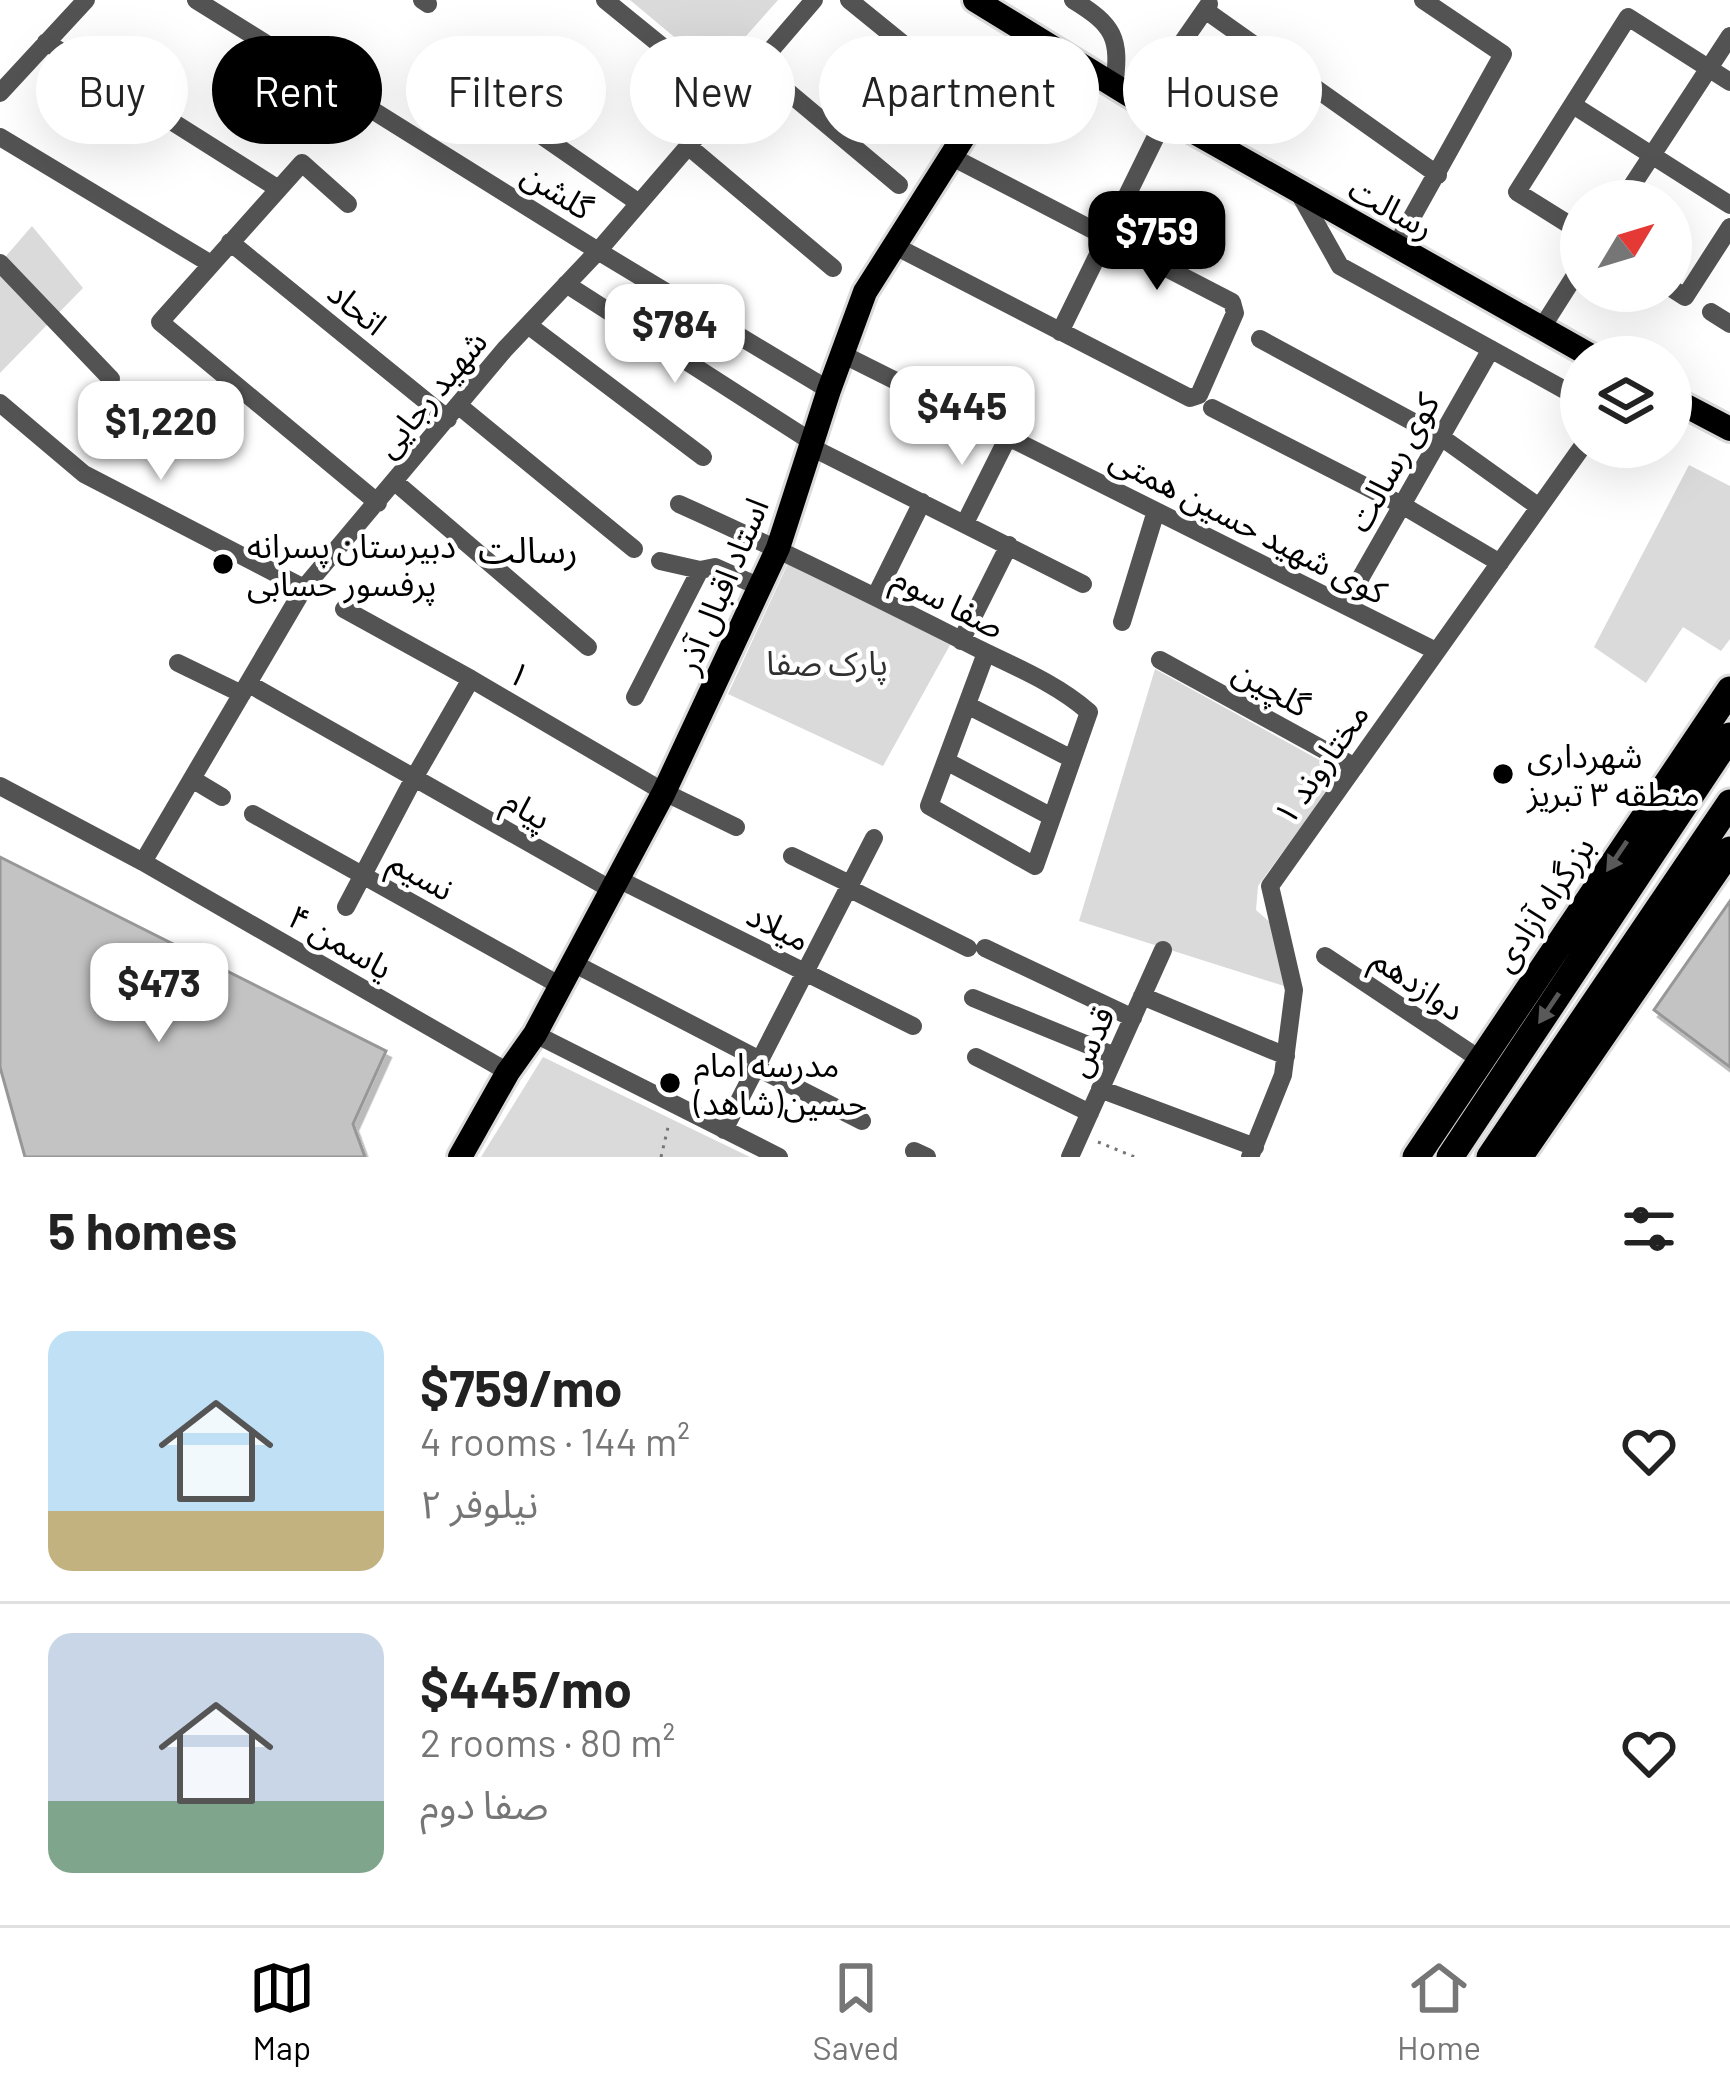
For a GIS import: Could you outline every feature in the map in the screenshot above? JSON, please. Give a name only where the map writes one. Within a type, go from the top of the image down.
[{"type":"highway","name":"بزرگراه آزادی","points":[[1416,1157],[1730,690]]},
{"type":"highway","name":"بزرگراه آزادی","points":[[1450,1157],[1730,736]]},
{"type":"highway","points":[[1490,1157],[1730,802]]},
{"type":"highway","points":[[1519,1157],[1730,850]]},
{"type":"main road","name":"رسالت","points":[[975,0],[1123,91]]},
{"type":"main road","name":"استاد اقبال آذر","points":[[460,1157],[508,1072],[536,1034],[664,792],[778,548],[865,292],[958,144]]},
{"type":"main road","name":"رسالت","points":[[1214,144],[1560,339]]},
{"type":"main road","points":[[1692,409],[1730,429]]},
{"type":"street","points":[[52,36],[86,0]]},
{"type":"street","name":"گلشن","points":[[196,0],[829,390]]},
{"type":"street","points":[[604,0],[649,36]]},
{"type":"street","name":"شهید رجایی","points":[[783,36],[814,0]]},
{"type":"street","points":[[849,0],[893,36]]},
{"type":"street","points":[[1073,0],[1110,27],[1118,56],[1114,86]]},
{"type":"street","points":[[1396,246],[1503,54],[1423,0]]},
{"type":"street","points":[[1187,36],[1208,5],[1438,175]]},
{"type":"street","points":[[1560,219],[1517,192],[1628,16],[1730,82]]},
{"type":"street","points":[[1636,180],[1730,36]]},
{"type":"street","points":[[0,92],[36,53]]},
{"type":"street","points":[[795,98],[899,185]]},
{"type":"street","points":[[1573,105],[1730,205]]},
{"type":"street","points":[[188,132],[277,188]]},
{"type":"street","points":[[0,137],[211,264]]},
{"type":"street","points":[[554,144],[639,203]]},
{"type":"street","points":[[1060,332],[1152,144]]},
{"type":"street","points":[[688,146],[833,268]]},
{"type":"street","name":"شهید رجایی","points":[[143,862],[304,589],[528,325],[688,146]]},
{"type":"street","points":[[895,245],[1190,398],[1199,395],[1235,313],[1232,302],[950,156]]},
{"type":"street","points":[[349,204],[302,163],[160,322],[378,503]]},
{"type":"street","points":[[1299,193],[1340,266],[1560,387]]},
{"type":"street","points":[[1692,286],[1730,227]]},
{"type":"street","name":"اتحاد","points":[[230,242],[634,550]]},
{"type":"street","points":[[0,263],[111,380]]},
{"type":"street","points":[[566,284],[812,444],[1083,584]]},
{"type":"street","points":[[1541,329],[1560,299]]},
{"type":"street","points":[[1711,312],[1730,324]]},
{"type":"street","points":[[528,325],[703,457]]},
{"type":"street","points":[[1260,339],[1441,437],[1539,507]]},
{"type":"street","name":"کوی رسالت","points":[[1346,605],[1490,349]]},
{"type":"street","name":"کوی شهید حسین همتی","points":[[842,354],[1436,651]]},
{"type":"street","points":[[0,403],[85,474],[304,589]]},
{"type":"street","points":[[1212,408],[1402,505],[1500,563]]},
{"type":"street","points":[[965,524],[1008,437]]},
{"type":"street","name":"مختاروند ۱","points":[[1252,1152],[1283,1075],[1294,990],[1270,886],[1567,468]]},
{"type":"street","points":[[395,482],[588,647]]},
{"type":"street","points":[[875,597],[922,502]]},
{"type":"street","name":"صفا سوم","points":[[680,504],[778,548],[1072,697],[1089,712],[1072,759]]},
{"type":"street","points":[[1122,622],[1156,511]]},
{"type":"street","points":[[962,641],[1009,545]]},
{"type":"street","points":[[661,561],[700,569],[715,567],[760,587]]},
{"type":"street","points":[[635,697],[700,569]]},
{"type":"street","name":"۱","points":[[344,609],[664,792]]},
{"type":"street","points":[[967,704],[1072,759],[1035,866],[929,806],[946,761],[967,704],[986,653]]},
{"type":"street","name":"گلچین","points":[[1160,660],[1355,767]]},
{"type":"street","name":"پیام","points":[[178,663],[246,689],[615,885]]},
{"type":"street","points":[[346,907],[471,679]]},
{"type":"street","points":[[946,761],[1052,817]]},
{"type":"street","points":[[192,779],[222,797]]},
{"type":"street","name":"یاسمن ۴","points":[[0,786],[143,862],[508,1072]]},
{"type":"street","points":[[664,792],[736,827]]},
{"type":"street","name":"نسیم","points":[[253,814],[561,986]]},
{"type":"street","points":[[724,1130],[874,838]]},
{"type":"street","points":[[792,856],[976,948],[1133,1018]]},
{"type":"street","name":"میلاد","points":[[615,885],[914,1026]]},
{"type":"street","name":"قدس","points":[[1070,1157],[1163,950]]},
{"type":"street","name":"دوازدهم","points":[[1324,956],[1481,1060]]},
{"type":"street","points":[[573,963],[862,1121]]},
{"type":"street","points":[[1142,996],[1286,1055]]},
{"type":"street","points":[[973,998],[1115,1056]]},
{"type":"street","points":[[536,1034],[779,1157]]},
{"type":"street","points":[[976,1057],[1090,1113]]},
{"type":"street","points":[[1100,1089],[1252,1152]]},
{"type":"path","points":[[661,1157],[674,1104]]},
{"type":"path","points":[[1080,1134],[1135,1157]]},
{"type":"green space","points":[[630,0],[778,0],[746,36],[673,36]]},
{"type":"green space","points":[[32,226],[83,288],[0,373],[0,263]]},
{"type":"green space","points":[[1687,468],[1730,486],[1730,639],[1721,651],[1683,627],[1646,683],[1594,647]]},
{"type":"green space","name":"پارک صفا","points":[[789,561],[950,645],[883,766],[728,694]]},
{"type":"green space","points":[[1155,669],[1341,772],[1258,886],[1256,910],[1289,939],[1284,986],[1079,921]]},
{"type":"green space","points":[[543,1057],[750,1157],[481,1157]]},
{"type":"building","points":[[0,857],[386,1051],[353,1124],[365,1157],[25,1157],[0,1067]]},
{"type":"building","points":[[1730,901],[1730,1067],[1654,1010]]},
{"type":"place","name":"دبیرستان پسرانه پرفسور حسابی","points":[[223,564]]},
{"type":"place","name":"شهرداری منطقه ۳ تبریز","points":[[1503,774]]},
{"type":"place","name":"مدرسه امام حسین(شاهد)","points":[[670,1083]]},
{"type":"district","name":"رسالت","points":[[528,548]]}]
